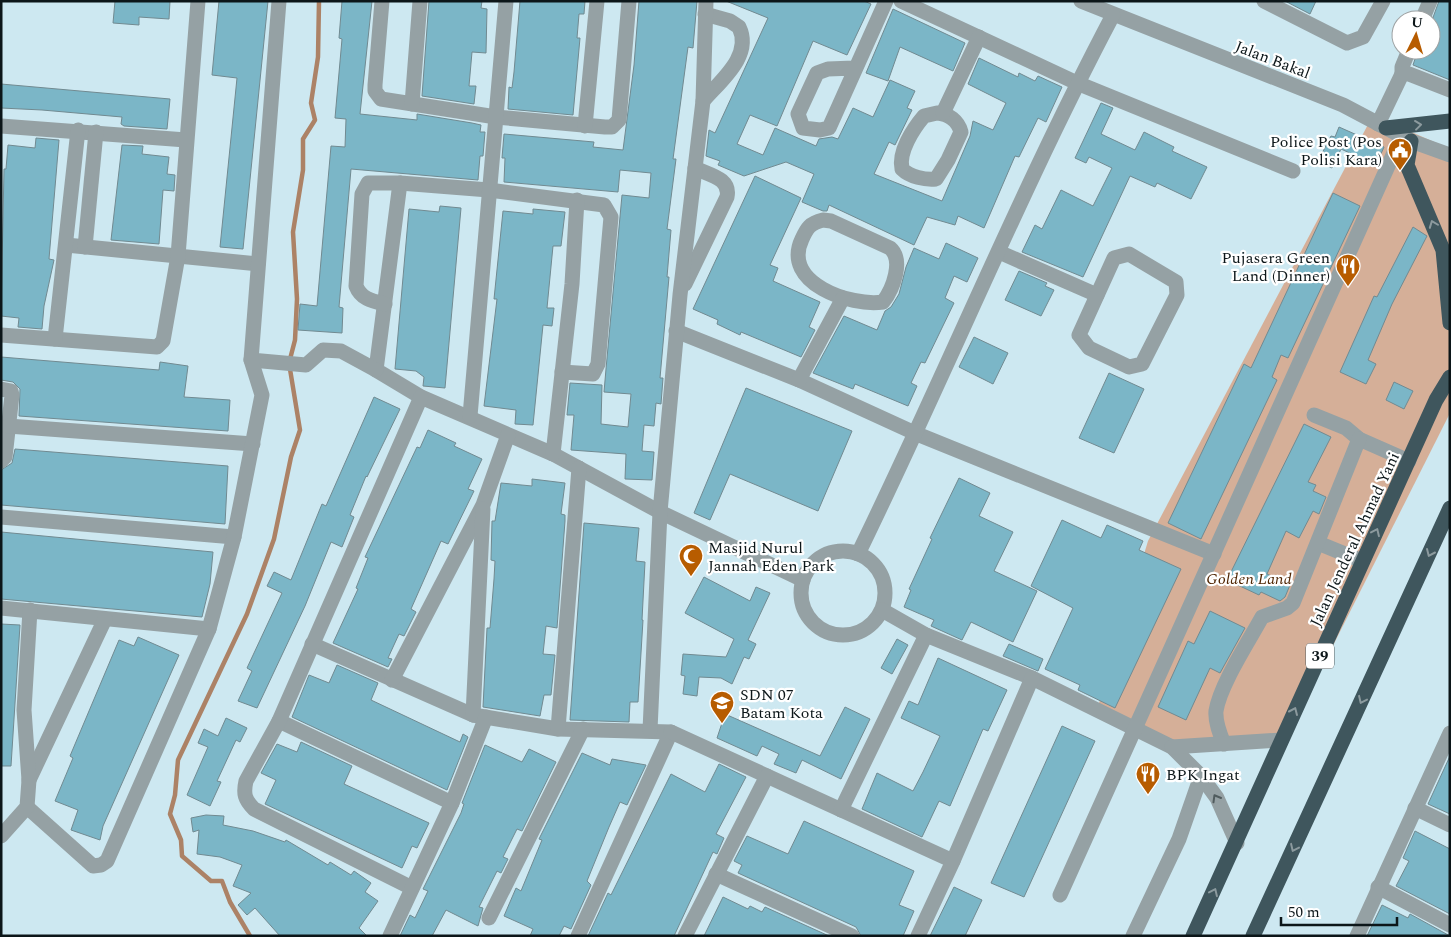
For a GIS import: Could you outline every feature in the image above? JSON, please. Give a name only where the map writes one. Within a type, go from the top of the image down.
[{"type":"highway","points":[[1382,126],[1450,121]]},
{"type":"highway","points":[[1406,138],[1407,165],[1443,250],[1450,324]]},
{"type":"highway","name":"Jalan Jenderal Ahmad Yani","points":[[1193,936],[1436,400],[1450,377]]},
{"type":"highway","points":[[1253,936],[1450,508]]},
{"type":"street","points":[[1,335],[157,347],[163,341],[178,256],[198,1]]},
{"type":"street","points":[[27,807],[93,866],[101,865],[107,861],[209,629],[234,537],[262,395],[256,361],[258,264],[279,1]]},
{"type":"street","points":[[382,1],[375,92],[381,99],[496,117],[585,126],[612,126],[619,120],[628,1]]},
{"type":"street","points":[[412,104],[420,1]]},
{"type":"street","points":[[470,416],[506,1]]},
{"type":"street","points":[[585,126],[596,1]]},
{"type":"street","points":[[854,68],[828,68],[817,74],[798,114],[802,128],[820,130],[829,128],[854,68],[886,1]]},
{"type":"street","points":[[901,1],[1077,83],[1293,171]]},
{"type":"street","name":"Jalan Bakal","points":[[1081,1],[1112,16],[1343,105],[1406,138],[1450,155]]},
{"type":"street","points":[[1264,1],[1347,43],[1363,37],[1383,1]]},
{"type":"street","points":[[650,730],[660,512],[676,331],[703,101],[705,8],[739,27],[742,41],[741,55],[703,101]]},
{"type":"street","points":[[858,554],[917,434],[1077,83],[1112,16]]},
{"type":"street","points":[[943,113],[979,37]]},
{"type":"street","points":[[1382,126],[1402,74],[1405,60]]},
{"type":"street","points":[[1402,74],[1409,74],[1450,90]]},
{"type":"street","points":[[943,113],[958,124],[961,132],[940,176],[930,179],[906,174],[901,166],[903,153],[918,123],[924,116],[943,113]]},
{"type":"street","points":[[1,126],[78,130],[186,140]]},
{"type":"street","points":[[55,338],[78,130]]},
{"type":"street","points":[[85,247],[96,132]]},
{"type":"street","points":[[1060,896],[1214,554],[1406,138]]},
{"type":"street","points":[[680,295],[727,197],[729,188],[726,183],[695,168]]},
{"type":"street","points":[[385,304],[364,298],[359,294],[356,286],[362,194],[368,183],[400,183],[489,190],[604,205],[611,217],[597,370],[593,374],[562,372]]},
{"type":"street","points":[[376,370],[400,183]]},
{"type":"street","points":[[553,454],[572,284],[577,200]]},
{"type":"street","points":[[831,221],[895,252],[897,260],[895,273],[883,302],[843,298],[807,279],[801,271],[798,248],[808,228],[813,223],[831,221]]},
{"type":"street","points":[[66,245],[258,264]]},
{"type":"street","points":[[999,252],[1097,294]]},
{"type":"street","points":[[1129,254],[1176,282],[1177,295],[1142,364],[1129,367],[1089,348],[1082,341],[1080,335],[1097,294],[1114,258],[1120,255],[1129,254]]},
{"type":"street","points":[[799,380],[843,298]]},
{"type":"street","points":[[676,331],[799,380],[917,434],[1214,554]]},
{"type":"street","points":[[256,361],[306,365],[323,350],[342,351],[421,397],[470,416],[508,436],[553,454],[660,512],[803,580]]},
{"type":"street","points":[[1,389],[11,391],[5,457],[1,461]]},
{"type":"street","points":[[412,888],[254,809],[246,801],[244,792],[246,781],[279,721],[421,397]]},
{"type":"street","points":[[1314,415],[1346,428],[1359,439],[1409,460]]},
{"type":"street","points":[[8,426],[252,444]]},
{"type":"street","points":[[392,680],[483,505],[508,436]]},
{"type":"street","points":[[1224,744],[1216,720],[1216,710],[1222,692],[1262,617],[1287,608],[1294,603],[1359,439]]},
{"type":"street","points":[[558,729],[578,468]]},
{"type":"street","points":[[390,936],[452,803],[480,716],[483,505]]},
{"type":"street","points":[[1,517],[234,537]]},
{"type":"street","points":[[1318,543],[1362,562]]},
{"type":"street","points":[[845,552],[858,554],[870,561],[879,572],[884,584],[885,597],[882,610],[874,622],[862,631],[849,635],[834,635],[821,629],[810,620],[803,608],[800,594],[803,580],[809,568],[826,556],[845,552]]},
{"type":"street","points":[[1,608],[209,629]]},
{"type":"street","points":[[1,836],[27,807],[29,780],[24,710],[30,610]]},
{"type":"street","points":[[882,610],[926,635],[1032,678],[1136,727],[1172,747],[1201,776],[1217,798],[1237,842]]},
{"type":"street","points":[[29,780],[105,619]]},
{"type":"street","points":[[841,810],[926,635]]},
{"type":"street","points":[[312,644],[392,680],[480,716],[518,725],[558,729],[671,732],[953,861]]},
{"type":"street","points":[[918,936],[953,861],[1032,678]]},
{"type":"street","points":[[279,721],[452,803]]},
{"type":"street","points":[[489,918],[583,729]]},
{"type":"street","points":[[578,936],[671,732]]},
{"type":"street","points":[[1357,936],[1450,733]]},
{"type":"street","points":[[1172,747],[1281,740]]},
{"type":"street","points":[[685,936],[767,776]]},
{"type":"street","points":[[1133,936],[1179,840],[1201,776]]},
{"type":"street","points":[[1415,808],[1450,825]]},
{"type":"street","points":[[716,874],[852,936]]},
{"type":"street","points":[[1378,887],[1450,925]]},
{"type":"green space","name":"Golden Land","points":[[1373,115],[1450,149],[1450,413],[1285,741],[1174,750],[1096,713],[1148,541]]},
{"type":"building","points":[[115,1],[170,1],[169,19],[139,17],[139,25],[113,23]]},
{"type":"building","points":[[219,1],[268,1],[243,249],[220,247],[237,78],[212,75]]},
{"type":"building","points":[[342,1],[372,1],[360,114],[417,120],[417,114],[481,125],[480,132],[485,132],[478,180],[351,169],[339,307],[343,308],[342,333],[298,330],[300,304],[317,306],[331,146],[345,147],[346,119],[335,118],[342,39],[339,38]]},
{"type":"building","points":[[429,1],[482,1],[481,8],[487,9],[486,53],[472,52],[469,86],[476,86],[474,104],[422,96]]},
{"type":"building","points":[[520,1],[585,1],[584,14],[579,14],[577,38],[580,38],[573,115],[508,109],[509,87],[512,88],[514,72]]},
{"type":"building","points":[[639,1],[697,1],[693,48],[688,47],[673,159],[676,159],[667,229],[671,230],[660,378],[663,378],[661,404],[656,403],[654,426],[644,425],[642,451],[654,452],[652,480],[625,479],[626,454],[571,450],[574,415],[567,415],[570,383],[602,385],[601,424],[628,427],[631,394],[604,392],[606,369],[622,195],[649,198],[651,173],[620,170],[618,192],[504,182],[505,158],[502,158],[504,134],[594,142],[593,147],[623,150],[634,65]]},
{"type":"building","points":[[726,1],[864,1],[871,4],[847,55],[813,41],[777,126],[750,115],[737,144],[763,155],[775,128],[816,146],[819,139],[832,137],[838,139],[853,108],[873,117],[890,80],[915,91],[907,108],[912,110],[895,145],[889,142],[874,174],[942,201],[970,136],[973,121],[993,130],[1006,103],[968,84],[979,58],[1018,77],[1019,73],[1035,81],[1038,76],[1062,87],[1046,122],[1038,118],[1019,157],[1015,156],[984,228],[958,216],[955,225],[927,217],[914,245],[829,205],[827,211],[823,211],[802,202],[814,174],[786,162],[744,176],[718,165],[720,161],[706,156],[709,130],[715,133],[768,18]]},
{"type":"building","points":[[1285,1],[1316,1],[1310,14]]},
{"type":"building","points":[[1439,1],[1450,1],[1450,80],[1413,65],[1415,60],[1441,60],[1441,10],[1436,10]]},
{"type":"building","points":[[893,9],[965,43],[953,71],[900,47],[888,81],[866,73]]},
{"type":"building","points":[[1,84],[170,99],[167,129],[124,126],[121,124],[122,117],[1,108]]},
{"type":"building","points":[[1101,103],[1113,108],[1101,134],[1135,150],[1144,132],[1174,147],[1172,151],[1207,167],[1191,199],[1157,183],[1155,187],[1130,176],[1083,277],[1022,252],[1035,225],[1042,229],[1061,190],[1093,206],[1112,168],[1089,157],[1086,163],[1075,158]]},
{"type":"building","points":[[1339,127],[1384,147],[1376,165],[1341,149],[1332,168],[1318,161],[1331,136],[1335,137]]},
{"type":"building","points":[[36,138],[59,140],[49,259],[54,260],[44,306],[42,329],[18,327],[19,318],[1,316],[4,169],[6,169],[8,145],[35,148]]},
{"type":"building","points":[[122,145],[143,146],[142,154],[169,157],[167,174],[175,175],[174,191],[163,190],[159,244],[111,240]]},
{"type":"building","points":[[755,176],[801,198],[770,265],[778,268],[773,281],[820,302],[809,327],[815,330],[801,357],[741,332],[740,335],[717,324],[718,320],[693,309]]},
{"type":"building","points":[[1333,193],[1360,206],[1288,358],[1281,355],[1272,377],[1277,380],[1201,539],[1168,523],[1244,364],[1251,368]]},
{"type":"building","points":[[440,206],[461,208],[445,388],[423,386],[424,377],[416,371],[395,369],[409,209],[439,212]]},
{"type":"building","points":[[533,209],[565,212],[561,246],[553,246],[547,308],[554,308],[552,326],[543,325],[533,425],[515,424],[516,410],[484,406],[497,299],[494,299],[503,211],[533,214]]},
{"type":"building","points":[[1413,227],[1427,236],[1392,304],[1368,360],[1376,364],[1366,384],[1340,372],[1374,296],[1377,297]]},
{"type":"building","points":[[946,243],[978,258],[967,282],[954,276],[945,298],[954,303],[925,363],[921,362],[911,383],[917,386],[908,406],[855,384],[853,389],[813,373],[844,316],[877,330],[885,311],[891,307],[899,294],[906,267],[914,248],[939,259]]},
{"type":"building","points":[[1019,271],[1047,283],[1045,286],[1054,290],[1041,316],[1005,300]]},
{"type":"building","points":[[974,337],[1008,353],[993,384],[959,367]]},
{"type":"building","points":[[1,357],[159,370],[160,362],[188,366],[184,397],[230,400],[228,431],[19,416],[20,389],[13,382],[1,380]]},
{"type":"building","points":[[1109,373],[1144,389],[1114,453],[1079,438]]},
{"type":"building","points":[[1394,382],[1413,391],[1404,409],[1386,400]]},
{"type":"building","points":[[746,388],[852,431],[818,511],[730,474],[710,520],[694,513]]},
{"type":"building","points":[[374,397],[400,409],[366,476],[350,515],[354,517],[342,547],[331,542],[305,606],[257,708],[238,701],[252,671],[247,668],[282,593],[267,586],[274,572],[291,580],[322,504],[326,506]]},
{"type":"building","points":[[1304,424],[1331,437],[1308,482],[1316,485],[1313,491],[1326,497],[1319,514],[1313,511],[1299,538],[1286,531],[1267,574],[1290,585],[1285,597],[1280,601],[1261,592],[1259,595],[1227,580]]},
{"type":"building","points":[[428,430],[456,443],[454,446],[482,459],[468,489],[474,491],[448,544],[441,541],[411,609],[416,612],[404,636],[399,634],[388,658],[392,659],[388,667],[333,643],[358,589],[356,588],[368,558],[365,557],[417,447],[420,448]]},
{"type":"building","points":[[15,449],[228,466],[225,524],[1,505],[1,470],[12,463]]},
{"type":"building","points":[[959,478],[990,493],[979,516],[1013,532],[994,571],[1037,591],[1013,642],[971,622],[962,640],[931,626],[934,620],[904,607],[911,590],[909,589],[932,539],[930,538]]},
{"type":"building","points":[[532,479],[565,483],[561,514],[565,515],[565,521],[557,628],[546,626],[543,654],[555,655],[551,695],[544,695],[540,716],[483,707],[487,628],[490,628],[495,561],[491,560],[492,521],[495,521],[501,483],[532,486]]},
{"type":"building","points":[[1062,520],[1101,538],[1107,525],[1143,541],[1139,550],[1181,569],[1115,708],[1078,690],[1080,685],[1045,669],[1073,608],[1031,586]]},
{"type":"building","points":[[584,523],[639,528],[636,561],[645,562],[643,620],[638,702],[630,702],[629,722],[570,720]]},
{"type":"building","points":[[1,532],[213,552],[210,584],[202,617],[1,599]]},
{"type":"building","points":[[704,577],[750,601],[756,587],[770,593],[748,640],[756,644],[749,659],[744,657],[732,684],[721,678],[699,677],[697,696],[683,694],[685,676],[681,675],[683,654],[726,657],[734,639],[685,613]]},
{"type":"building","points":[[1210,611],[1245,628],[1220,673],[1210,668],[1186,720],[1158,707],[1188,641],[1194,644]]},
{"type":"building","points":[[1,624],[20,625],[11,766],[1,766]]},
{"type":"building","points":[[138,637],[179,655],[103,826],[100,840],[71,830],[78,810],[55,801],[73,758],[70,756],[119,640],[134,646]]},
{"type":"building","points":[[897,639],[908,645],[892,674],[881,668]]},
{"type":"building","points":[[1009,644],[1043,659],[1038,671],[1003,656]]},
{"type":"building","points":[[938,658],[1007,690],[988,731],[983,729],[950,806],[939,801],[922,837],[862,809],[877,773],[913,791],[923,772],[940,736],[901,718],[909,701],[918,705]]},
{"type":"building","points":[[337,665],[378,683],[371,700],[460,742],[463,734],[468,737],[447,790],[292,717],[309,675],[329,683]]},
{"type":"building","points":[[845,707],[870,719],[841,779],[802,760],[796,773],[774,764],[779,754],[762,746],[757,756],[717,738],[725,714],[820,756]]},
{"type":"building","points":[[226,718],[247,728],[240,742],[236,740],[217,781],[221,782],[210,806],[187,795],[208,747],[198,743],[204,729],[218,736]]},
{"type":"building","points":[[1062,726],[1095,741],[1024,897],[991,883]]},
{"type":"building","points":[[301,742],[352,766],[344,784],[429,823],[417,848],[412,846],[402,868],[265,804],[276,780],[261,773],[277,744],[297,752]]},
{"type":"building","points":[[485,745],[522,762],[529,749],[556,762],[522,831],[517,829],[503,857],[508,859],[501,873],[497,871],[479,907],[483,908],[478,926],[446,910],[432,936],[400,936],[410,915],[415,918],[428,891],[423,889],[461,813],[464,804],[462,803]]},
{"type":"building","points":[[582,753],[610,765],[612,759],[646,765],[627,805],[620,802],[587,881],[591,885],[571,929],[564,926],[559,936],[530,936],[533,929],[504,916],[516,888],[521,891],[542,840],[539,839]]},
{"type":"building","points":[[1450,756],[1450,814],[1428,804]]},
{"type":"building","points":[[719,764],[746,777],[716,834],[724,838],[717,854],[713,852],[674,936],[588,936],[608,893],[611,895],[671,774],[705,792]]},
{"type":"building","points":[[206,815],[224,816],[223,825],[253,831],[285,842],[286,840],[328,865],[330,862],[351,875],[354,871],[371,883],[365,892],[378,901],[359,928],[367,936],[280,936],[255,908],[247,915],[238,905],[251,893],[233,886],[242,865],[220,857],[197,854],[199,830],[193,832],[191,818]]},
{"type":"building","points":[[804,821],[914,871],[899,905],[914,911],[903,936],[861,936],[856,927],[738,873],[742,865],[734,861],[747,836],[788,854]]},
{"type":"building","points":[[1415,831],[1450,849],[1450,914],[1396,886],[1409,861],[1403,858]]},
{"type":"building","points":[[954,887],[982,900],[965,936],[930,936]]},
{"type":"building","points":[[723,897],[748,909],[750,906],[762,912],[765,907],[829,936],[704,936]]},
{"type":"building","points":[[1382,905],[1408,918],[1410,914],[1450,936],[1367,936]]},
{"type":"waterway","points":[[250,936],[230,902],[222,881],[211,881],[182,856],[181,840],[170,814],[175,795],[178,760],[247,614],[274,539],[291,457],[300,430],[289,363],[295,340],[297,299],[293,232],[303,170],[303,139],[315,120],[311,103],[318,57],[319,1]]},
{"type":"place","name":"Police Post (Pos Polisi Kara)","points":[[1400,171]]},
{"type":"place","name":"Pujasera Green Land (Dinner)","points":[[1348,287]]},
{"type":"place","name":"Masjid Nurul Jannah Eden Park","points":[[691,577]]},
{"type":"place","name":"SDN 07 Batam Kota","points":[[722,724]]},
{"type":"place","name":"BPK Ingat","points":[[1148,795]]}]
